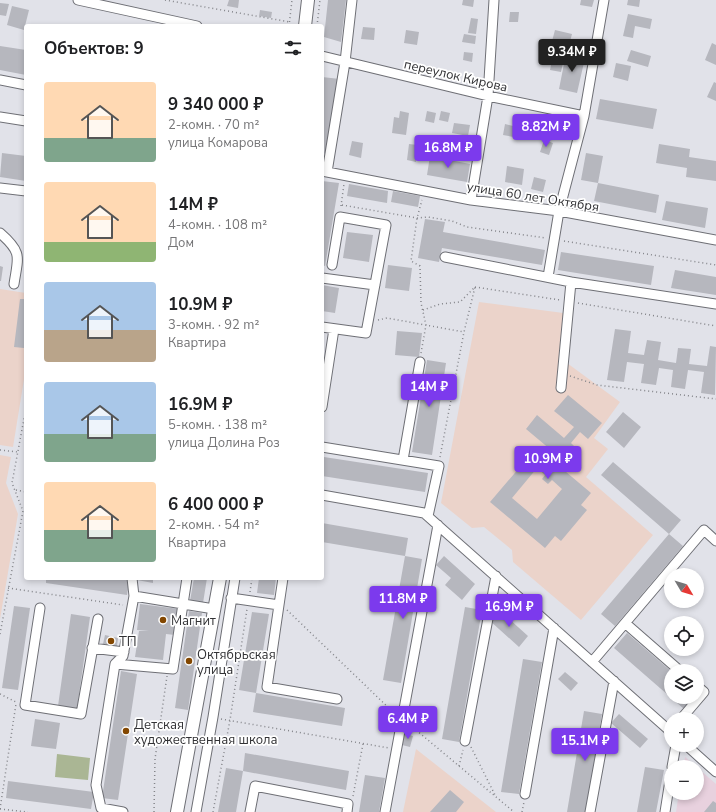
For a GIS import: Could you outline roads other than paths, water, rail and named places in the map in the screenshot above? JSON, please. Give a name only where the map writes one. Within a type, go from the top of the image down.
[{"type":"main road","points":[[305,24],[308,0]]},
{"type":"main road","points":[[177,812],[220,580]]},
{"type":"street","points":[[78,0],[188,24]]},
{"type":"street","points":[[325,172],[345,62],[352,0]]},
{"type":"street","points":[[470,200],[488,96],[494,0]]},
{"type":"street","points":[[548,277],[559,211],[584,116],[604,0]]},
{"type":"street","name":"переулок Кирова","points":[[324,57],[488,96],[584,116]]},
{"type":"street","points":[[0,80],[24,85]]},
{"type":"street","points":[[0,117],[24,121]]},
{"type":"street","name":"улица 60 лет Октября","points":[[325,172],[470,200],[559,211],[715,237]]},
{"type":"street","points":[[0,188],[24,191]]},
{"type":"street","points":[[324,327],[366,333],[386,225],[340,217],[332,265]]},
{"type":"street","points":[[0,233],[12,244],[18,257],[14,284]]},
{"type":"street","points":[[445,257],[571,282],[716,304]]},
{"type":"street","points":[[324,278],[375,285]]},
{"type":"street","points":[[561,388],[571,282]]},
{"type":"street","points":[[324,394],[334,329]]},
{"type":"street","points":[[403,460],[420,362]]},
{"type":"street","points":[[324,447],[439,466],[428,516]]},
{"type":"street","points":[[324,495],[424,513],[664,725]]},
{"type":"street","points":[[385,812],[438,525]]},
{"type":"street","points":[[592,662],[704,530],[716,541]]},
{"type":"street","points":[[465,741],[496,576]]},
{"type":"street","points":[[123,812],[101,808],[96,785],[115,664],[124,656],[134,596],[132,580]]},
{"type":"street","points":[[115,664],[173,669],[187,580]]},
{"type":"street","points":[[196,812],[213,718],[235,580]]},
{"type":"street","points":[[283,580],[267,687],[337,699]]},
{"type":"street","points":[[134,596],[214,609]]},
{"type":"street","points":[[231,598],[279,605]]},
{"type":"street","points":[[40,608],[20,704],[81,714],[98,619]]},
{"type":"street","points":[[625,623],[672,664]]},
{"type":"street","points":[[525,794],[554,628]]},
{"type":"street","points":[[92,648],[124,652]]},
{"type":"street","points":[[590,812],[614,681]]},
{"type":"street","points":[[687,712],[694,704]]},
{"type":"street","points":[[694,752],[716,772]]},
{"type":"street","points":[[250,812],[255,786],[347,808]]},
{"type":"street","points":[[665,812],[667,800]]},
{"type":"place","name":"Магнит","points":[[163,620]]},
{"type":"place","name":"ТП","points":[[111,641]]},
{"type":"place","name":"Октябрьская улица","points":[[189,661]]},
{"type":"place","name":"Детская художественная школа","points":[[126,731]]}]
